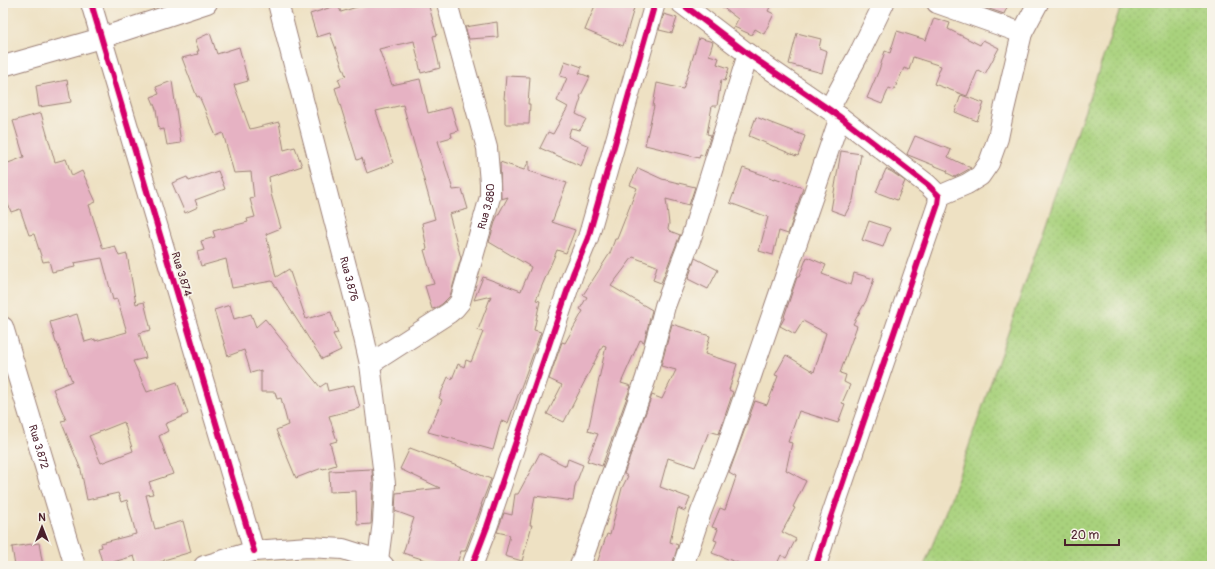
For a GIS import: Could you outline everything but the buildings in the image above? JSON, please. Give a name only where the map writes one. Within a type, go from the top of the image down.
[{"type":"street","name":"Rua 3.874","points":[[91,3],[254,551]]},
{"type":"street","points":[[3,66],[101,38],[207,3]]},
{"type":"street","name":"Rua 3.876","points":[[278,3],[370,364],[385,484],[381,563]]},
{"type":"street","name":"Rua 3.880","points":[[370,364],[448,313],[460,302],[490,197],[487,148],[447,3]]},
{"type":"street","points":[[472,566],[487,528],[573,274],[588,238],[655,3]]},
{"type":"street","points":[[681,3],[748,54],[834,113],[928,184],[939,196],[938,204],[831,517],[816,566]]},
{"type":"street","points":[[683,566],[701,512],[726,449],[834,113],[861,50],[884,3]]},
{"type":"street","points":[[937,3],[1022,33]]},
{"type":"street","points":[[939,196],[967,184],[980,176],[989,163],[998,138],[1022,33],[1038,3]]},
{"type":"street","points":[[580,566],[646,378],[665,306],[692,235],[748,54]]},
{"type":"street","name":"Rua 3.872","points":[[3,327],[75,566]]},
{"type":"street","points":[[204,566],[254,551],[308,547],[343,549],[381,563]]},
{"type":"green space","points":[[1122,3],[1212,3],[1212,566],[924,566],[952,495]]},
{"type":"cycle path","points":[[91,3],[254,551]]},
{"type":"cycle path","points":[[472,566],[487,527],[573,274],[588,238],[655,3]]},
{"type":"cycle path","points":[[681,3],[748,54],[840,117],[928,185],[939,196],[938,204],[831,517],[816,566]]}]
